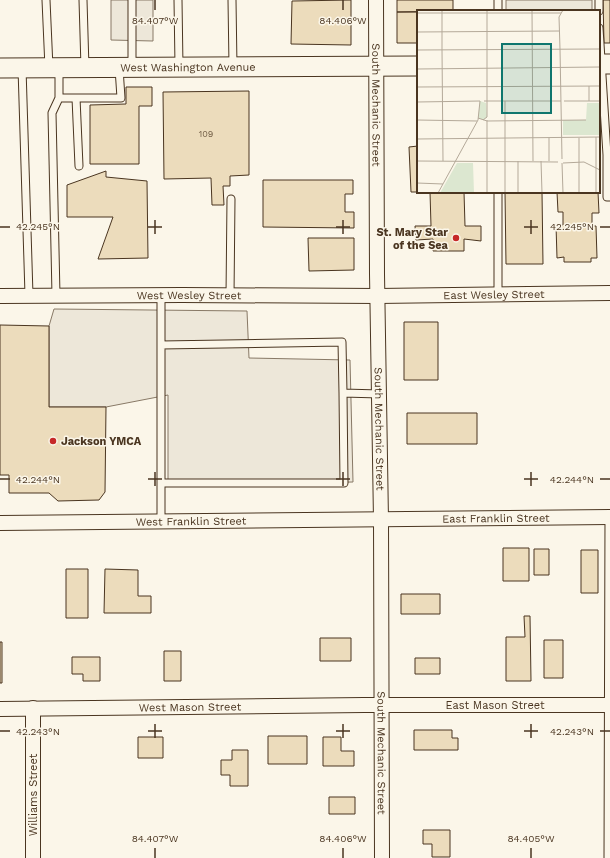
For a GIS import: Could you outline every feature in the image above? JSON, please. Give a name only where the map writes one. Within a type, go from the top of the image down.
[{"type":"main road","name":"West Washington Avenue","points":[[0,68],[417,66]]},
{"type":"street","name":"South Mechanic Street","points":[[376,0],[375,67],[380,394],[382,858]]},
{"type":"street","name":"East Wesley Street","points":[[378,296],[610,293]]},
{"type":"street","name":"West Wesley Street","points":[[0,296],[378,296]]},
{"type":"street","name":"East Franklin Street","points":[[381,520],[609,517]]},
{"type":"street","name":"West Franklin Street","points":[[0,524],[381,520]]},
{"type":"street","name":"East Mason Street","points":[[381,705],[609,705]]},
{"type":"street","name":"West Mason Street","points":[[0,709],[381,705]]},
{"type":"street","name":"Williams Street","points":[[33,708],[33,858]]},
{"type":"lane","points":[[46,0],[59,98],[52,113],[56,296]]},
{"type":"lane","points":[[83,0],[85,68]]},
{"type":"lane","points":[[59,98],[121,98],[126,68],[132,0]]},
{"type":"lane","points":[[178,0],[179,67]]},
{"type":"lane","points":[[232,0],[233,67]]},
{"type":"lane","points":[[600,37],[608,155],[607,197],[610,197]]},
{"type":"lane","points":[[22,68],[29,296]]},
{"type":"lane","points":[[76,98],[79,166]]},
{"type":"lane","points":[[498,193],[498,295]]},
{"type":"lane","points":[[230,296],[231,199]]},
{"type":"lane","points":[[160,522],[161,295]]},
{"type":"lane","points":[[161,346],[342,342],[344,482],[161,483]]},
{"type":"lane","points":[[343,393],[380,394]]},
{"type":"lane","points":[[608,858],[609,517]]},
{"type":"shaded area","points":[[111,0],[153,0],[153,41],[111,40]]},
{"type":"shaded area","points":[[506,0],[592,0],[592,10],[506,10]]},
{"type":"shaded area","points":[[54,309],[247,311],[249,358],[350,360],[353,482],[168,485],[168,395],[106,407],[49,407],[49,326]]},
{"type":"building","points":[[351,0],[351,45],[291,44],[292,1]]},
{"type":"building","points":[[397,0],[453,0],[453,10],[417,10],[417,12],[397,12]]},
{"type":"building","points":[[603,0],[610,0],[610,43],[604,43]]},
{"type":"building","points":[[397,12],[417,12],[417,43],[397,43]]},
{"type":"building","points":[[126,87],[152,87],[152,106],[139,106],[139,164],[90,164],[90,105],[126,104]]},
{"type":"building","points":[[249,91],[249,175],[230,176],[230,186],[223,186],[224,205],[212,205],[211,178],[164,179],[163,92]]},
{"type":"building","points":[[417,146],[417,192],[411,192],[409,147]]},
{"type":"building","points":[[106,171],[106,177],[147,181],[148,258],[98,259],[113,217],[67,217],[67,185]]},
{"type":"building","points":[[263,180],[353,180],[353,194],[345,194],[345,212],[354,212],[354,228],[263,227]]},
{"type":"building","points":[[430,193],[464,193],[465,226],[481,226],[481,241],[464,239],[464,251],[433,251],[433,239],[416,240],[415,226],[431,226]]},
{"type":"building","points":[[505,193],[542,193],[543,264],[506,264]]},
{"type":"building","points":[[557,193],[598,193],[599,213],[592,213],[592,226],[596,226],[597,258],[591,258],[591,262],[564,262],[564,257],[557,258],[556,225],[563,225],[563,212],[558,212]]},
{"type":"building","points":[[308,238],[354,238],[354,270],[309,271]]},
{"type":"building","points":[[404,322],[438,322],[438,380],[404,380]]},
{"type":"building","name":"Jackson YMCA","points":[[0,325],[49,326],[49,407],[106,407],[105,492],[99,500],[58,501],[49,493],[9,493],[9,475],[0,475]]},
{"type":"building","points":[[407,413],[477,413],[477,444],[407,444]]},
{"type":"building","points":[[503,548],[529,548],[529,581],[503,581]]},
{"type":"building","points":[[534,549],[549,549],[549,575],[534,575]]},
{"type":"building","points":[[581,550],[598,550],[598,593],[581,593]]},
{"type":"building","points":[[66,569],[88,569],[88,618],[66,618]]},
{"type":"building","points":[[105,569],[138,570],[138,596],[151,596],[151,613],[104,613]]},
{"type":"building","points":[[401,594],[440,594],[440,614],[401,614]]},
{"type":"building","points":[[524,616],[530,616],[531,681],[506,681],[506,637],[525,637]]},
{"type":"building","points":[[320,638],[351,638],[351,661],[320,661]]},
{"type":"building","points":[[544,640],[563,640],[563,678],[544,678]]},
{"type":"building","points":[[0,642],[2,642],[2,683],[0,683]]},
{"type":"building","points":[[164,651],[181,651],[181,681],[164,681]]},
{"type":"building","points":[[72,657],[100,657],[100,681],[83,681],[83,674],[72,674]]},
{"type":"building","points":[[415,658],[440,658],[440,674],[415,674]]},
{"type":"building","points":[[414,730],[452,730],[452,738],[458,738],[458,750],[414,750]]},
{"type":"building","points":[[268,736],[307,736],[307,764],[268,764]]},
{"type":"building","points":[[138,737],[163,737],[163,758],[138,758]]},
{"type":"building","points":[[323,737],[341,737],[341,751],[354,751],[354,766],[323,766]]},
{"type":"building","points":[[232,750],[248,750],[248,786],[230,786],[230,775],[221,775],[221,760],[232,760]]},
{"type":"building","points":[[329,797],[355,797],[355,814],[329,814]]},
{"type":"building","points":[[423,830],[450,830],[450,857],[432,857],[432,844],[423,844]]},
{"type":"place","name":"St. Mary Star of the Sea","points":[[456,238]]},
{"type":"place","name":"Jackson YMCA","points":[[53,441]]}]
